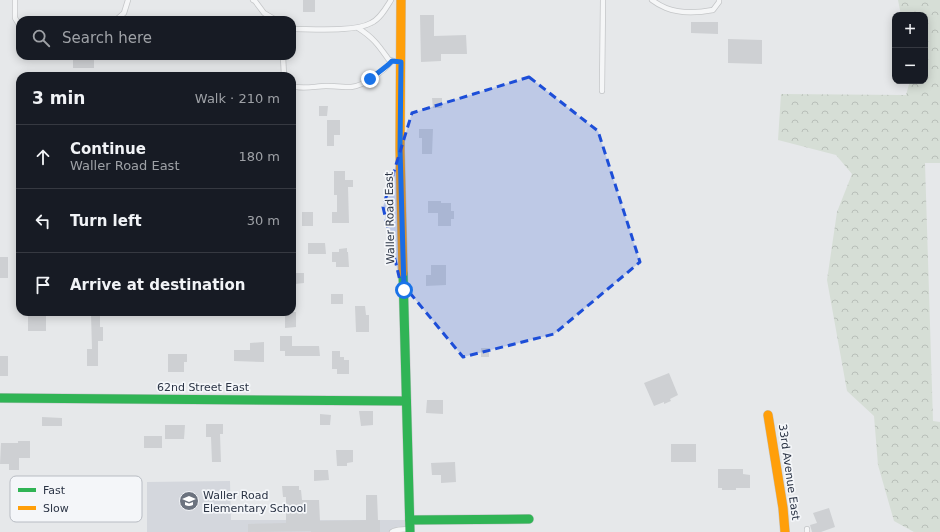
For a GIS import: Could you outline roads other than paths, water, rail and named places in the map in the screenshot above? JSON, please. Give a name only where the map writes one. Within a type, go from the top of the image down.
[{"type":"street","name":"Waller Road East","points":[[401,0],[396,62],[410,531]]},
{"type":"street","name":"62nd Street East","points":[[0,398],[406,401]]},
{"type":"street","name":"33rd Avenue East","points":[[768,415],[783,508],[785,532]]},
{"type":"street","points":[[410,520],[529,519]]},
{"type":"lane","points":[[15,0],[16,20]]},
{"type":"lane","points":[[121,16],[124,13],[128,0]]},
{"type":"lane","points":[[253,0],[264,13],[269,16]]},
{"type":"lane","points":[[296,29],[358,28],[372,23],[377,19],[391,0]]},
{"type":"lane","points":[[602,0],[602,91]]},
{"type":"lane","points":[[652,0],[665,8],[680,12],[700,12],[713,10],[719,0]]},
{"type":"lane","points":[[358,28],[375,40],[390,60],[396,62]]},
{"type":"lane","points":[[283,60],[284,72]]},
{"type":"lane","points":[[296,87],[359,86],[388,65],[396,62]]},
{"type":"lane","points":[[392,532],[396,530],[410,531]]},
{"type":"place","name":"Waller Road Elementary School","points":[[189,501]]}]
